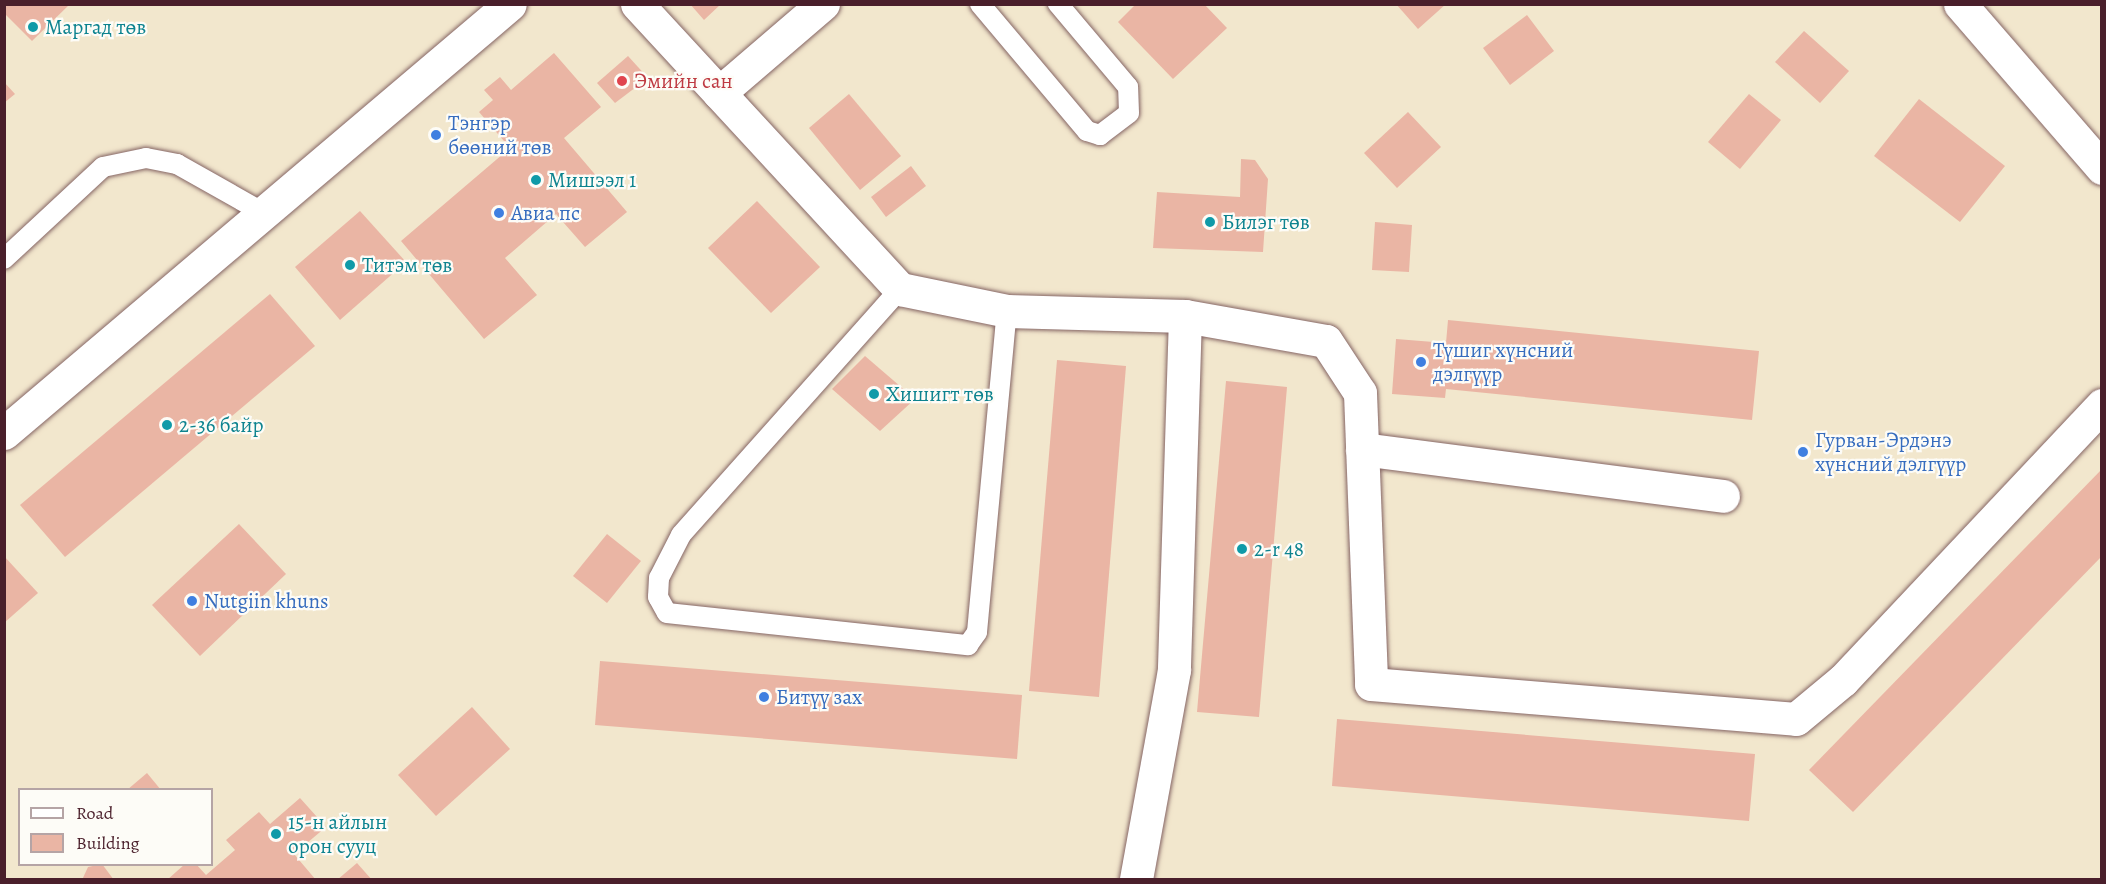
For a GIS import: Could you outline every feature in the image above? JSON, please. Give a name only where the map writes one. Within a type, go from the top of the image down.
[{"type":"street","points":[[4,433],[510,4]]},
{"type":"street","points":[[637,4],[900,290],[1007,311],[1185,316],[1326,341],[1360,393],[1371,684],[1796,719],[1843,680],[2102,405]]},
{"type":"street","points":[[719,93],[823,4]]},
{"type":"street","points":[[1960,4],[2102,168]]},
{"type":"street","points":[[1136,879],[1174,670],[1185,316]]},
{"type":"street","points":[[1362,449],[1723,496]]},
{"type":"lane","points":[[980,4],[1087,130],[1100,135],[1118,127],[1132,102],[1128,87],[1058,4]]},
{"type":"lane","points":[[4,259],[103,167],[146,158],[177,164],[264,213]]},
{"type":"lane","points":[[900,290],[681,535],[659,578],[658,597],[667,613],[968,645],[977,632],[1007,311]]},
{"type":"building","name":"Маргад төв","points":[[4,4],[70,4],[32,41],[4,13]]},
{"type":"building","points":[[690,4],[721,4],[704,20]]},
{"type":"building","points":[[1136,4],[1204,4],[1227,28],[1173,79],[1118,22]]},
{"type":"building","points":[[1396,4],[1446,4],[1418,29]]},
{"type":"building","points":[[1527,15],[1554,51],[1510,85],[1483,48]]},
{"type":"building","points":[[1804,31],[1849,71],[1820,103],[1775,62]]},
{"type":"building","name":"Мишээл 1","points":[[554,53],[601,107],[564,138],[627,212],[585,247],[556,214],[505,258],[537,295],[484,339],[401,241],[510,148],[479,112],[493,100],[484,90],[500,77],[511,90]]},
{"type":"building","name":"Эмийн сан","points":[[628,56],[648,78],[615,103],[597,83]]},
{"type":"building","points":[[4,82],[15,94],[4,103]]},
{"type":"building","points":[[849,94],[901,156],[860,190],[809,128]]},
{"type":"building","points":[[1749,94],[1781,120],[1740,169],[1708,142]]},
{"type":"building","points":[[1919,99],[2005,166],[1960,222],[1874,156]]},
{"type":"building","points":[[1408,112],[1441,147],[1397,188],[1364,153]]},
{"type":"building","name":"Билэг төв","points":[[1241,159],[1255,160],[1268,179],[1263,252],[1153,248],[1157,192],[1240,197]]},
{"type":"building","points":[[911,166],[926,186],[886,217],[871,197]]},
{"type":"building","points":[[757,201],[820,267],[771,313],[708,248]]},
{"type":"building","name":"Титэм төв","points":[[360,211],[406,262],[340,320],[295,267]]},
{"type":"building","points":[[1375,222],[1412,225],[1409,272],[1372,270]]},
{"type":"building","name":"2-36 байр","points":[[270,294],[315,346],[65,557],[20,505]]},
{"type":"building","points":[[1448,320],[1759,351],[1752,420],[1446,389],[1445,398],[1392,394],[1396,339],[1446,343]]},
{"type":"building","name":"Хишигт төв","points":[[865,356],[915,399],[880,431],[832,389]]},
{"type":"building","points":[[1057,360],[1126,366],[1099,697],[1029,691]]},
{"type":"building","name":"2-r 48","points":[[1226,381],[1287,387],[1259,717],[1197,712]]},
{"type":"building","points":[[2102,469],[2102,556],[1853,812],[1809,770]]},
{"type":"building","points":[[239,524],[286,574],[200,656],[152,605]]},
{"type":"building","points":[[607,534],[641,561],[607,603],[573,576]]},
{"type":"building","points":[[4,556],[38,593],[4,623]]},
{"type":"building","points":[[600,661],[1022,695],[1017,759],[595,725]]},
{"type":"building","points":[[472,707],[510,749],[436,816],[398,775]]},
{"type":"building","points":[[1337,719],[1755,754],[1749,821],[1332,786]]},
{"type":"building","points":[[147,773],[159,788],[129,788]]},
{"type":"building","name":"15-н айлын орон сууц","points":[[300,798],[326,827],[294,854],[316,880],[167,880],[183,866],[198,866],[206,875],[235,850],[226,840],[259,812],[270,824]]},
{"type":"building","name":"15-н айлын орон сууц","points":[[357,863],[372,880],[337,880]]},
{"type":"building","points":[[104,866],[114,880],[82,880],[88,867]]},
{"type":"place","name":"Маргад төв","points":[[33,27]]},
{"type":"place","name":"Эмийн сан","points":[[622,81]]},
{"type":"place","name":"Тэнгэр бөөний төв","points":[[436,135]]},
{"type":"place","name":"Мишээл 1","points":[[536,180]]},
{"type":"place","name":"Авиа пс","points":[[499,213]]},
{"type":"place","name":"Билэг төв","points":[[1210,222]]},
{"type":"place","name":"Титэм төв","points":[[350,265]]},
{"type":"place","name":"Түшиг хүнсний дэлгүүр","points":[[1421,362]]},
{"type":"place","name":"Хишигт төв","points":[[874,394]]},
{"type":"place","name":"2-36 байр","points":[[167,425]]},
{"type":"place","name":"Гурван-Эрдэнэ хүнсний дэлгүүр","points":[[1803,452]]},
{"type":"place","name":"2-r 48","points":[[1242,549]]},
{"type":"place","name":"Nutgiin khuns","points":[[192,601]]},
{"type":"place","name":"Битүү зах","points":[[764,697]]},
{"type":"place","name":"15-н айлын орон сууц","points":[[276,834]]}]
